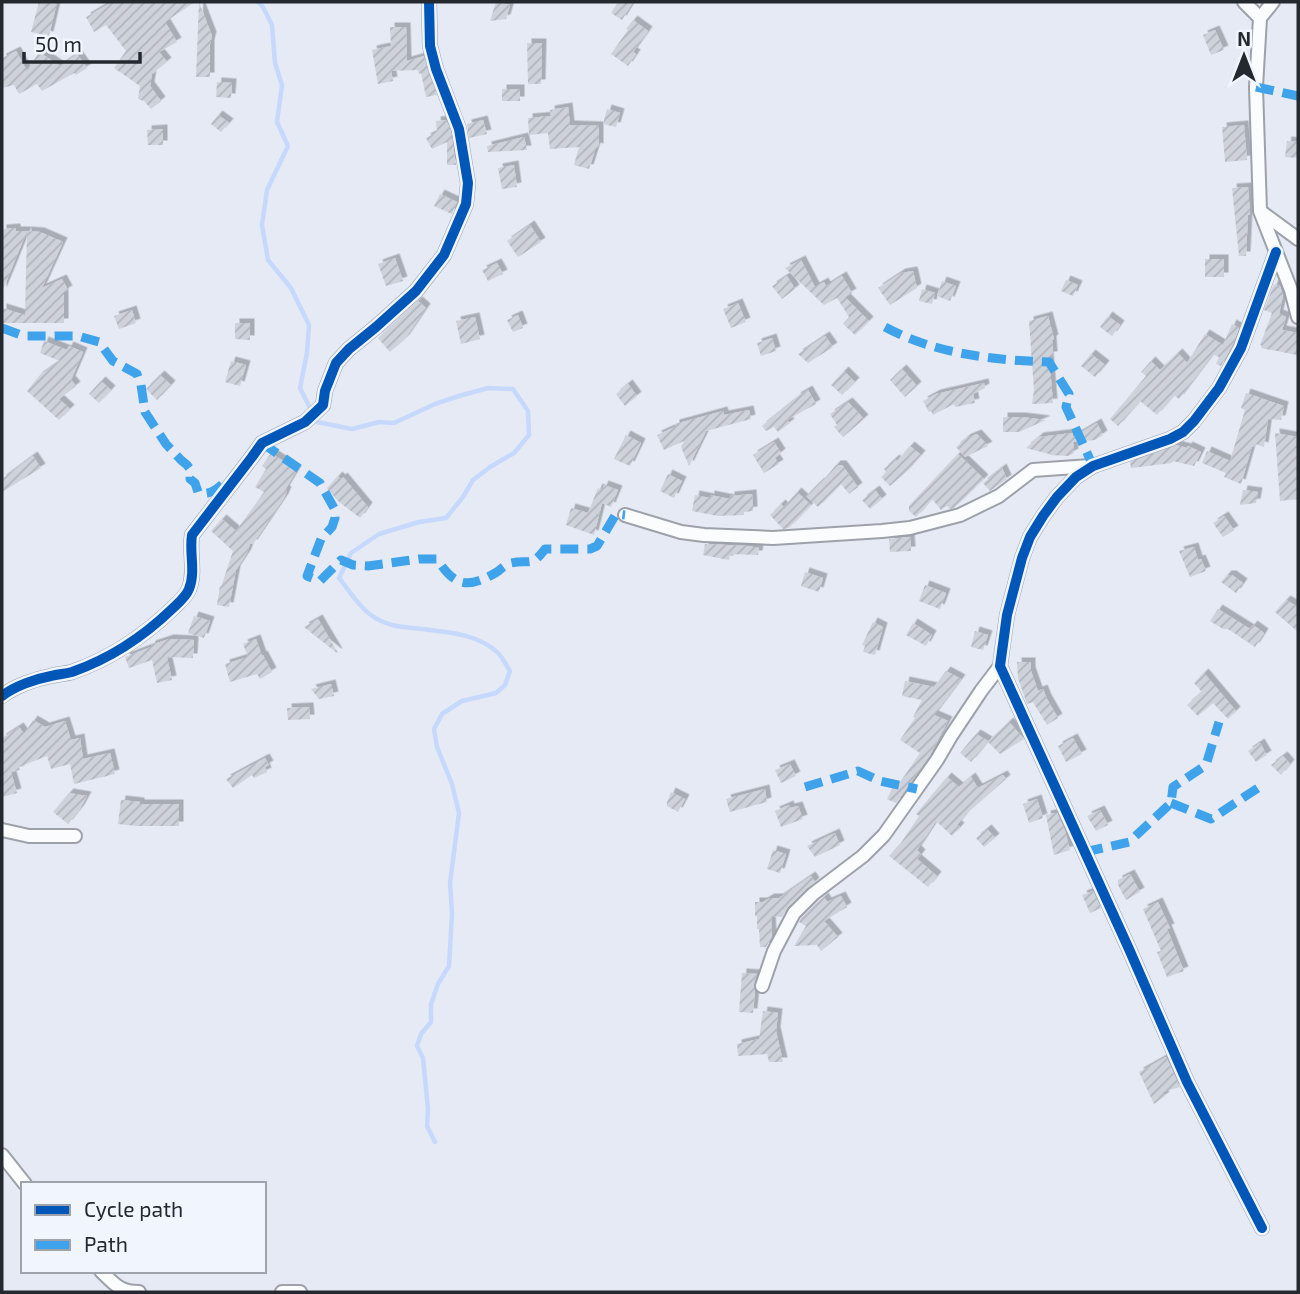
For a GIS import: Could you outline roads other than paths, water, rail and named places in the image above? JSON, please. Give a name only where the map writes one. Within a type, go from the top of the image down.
[{"type":"street","points":[[2,696],[36,680],[69,673],[92,664],[156,625],[181,601],[190,588],[193,567],[192,536],[198,527],[262,443],[305,422],[323,405],[325,391],[336,363],[416,291],[444,255],[466,204],[468,183],[459,129],[430,46],[429,2]]},
{"type":"street","points":[[1244,2],[1260,18]]},
{"type":"street","points":[[1273,2],[1260,18],[1256,86],[1260,211],[1291,290],[1298,317]]},
{"type":"street","points":[[1260,211],[1298,239]]},
{"type":"street","points":[[762,986],[774,951],[794,913],[813,894],[863,856],[884,835],[1000,666],[1007,615],[1022,558],[1030,537],[1057,496],[1076,477],[1093,466],[1170,439],[1183,432],[1194,421],[1219,388],[1241,348],[1276,252]]},
{"type":"street","points":[[625,515],[681,532],[717,536],[784,538],[881,531],[919,526],[960,515],[999,496],[1033,470],[1093,466]]},
{"type":"street","points":[[1000,666],[1187,1082],[1262,1228]]},
{"type":"street","points":[[2,830],[29,835],[75,836]]},
{"type":"street","points":[[2,1155],[23,1182]]},
{"type":"street","points":[[103,1273],[118,1289],[139,1292]]},
{"type":"street","points":[[282,1292],[300,1292]]},
{"type":"waterway","points":[[258,2],[272,25],[275,63],[282,85],[277,122],[288,146],[267,190],[262,225],[268,260],[291,288],[309,325],[300,388],[317,422],[352,429],[379,422],[394,423],[435,404],[488,388],[513,389],[528,411],[529,435],[514,453],[473,480],[446,518],[419,522],[379,534],[351,553],[339,578],[362,607],[377,619],[396,626],[472,638],[498,653],[510,671],[505,685],[496,693],[462,701],[442,714],[434,729],[437,747],[452,784],[459,813],[450,883],[452,914],[449,966],[438,984],[431,1004],[431,1022],[421,1034],[417,1046],[423,1058],[427,1126],[435,1142]]}]
